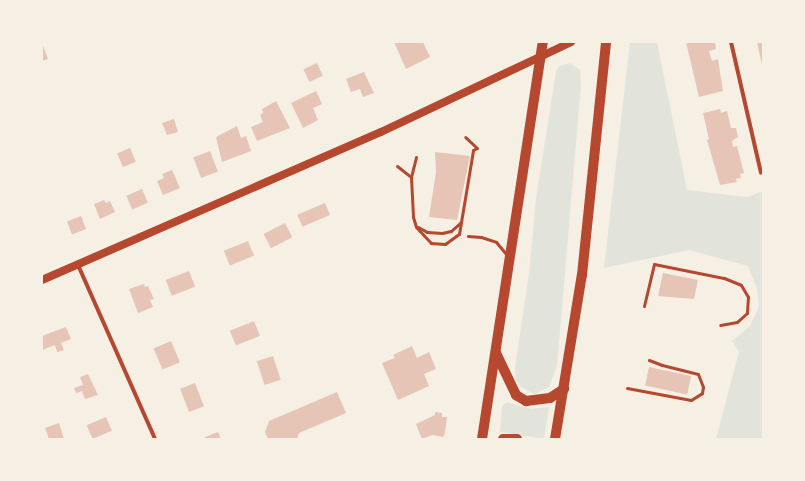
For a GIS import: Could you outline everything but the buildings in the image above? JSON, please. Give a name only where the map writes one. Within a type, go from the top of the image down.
[{"type":"highway","points":[[482,439],[543,42]]},
{"type":"highway","points":[[555,439],[586,245],[606,42]]},
{"type":"highway","points":[[496,353],[516,395],[526,401],[550,398],[564,389]]},
{"type":"highway","points":[[503,439],[517,439]]},
{"type":"main road","points":[[42,280],[385,130],[571,42]]},
{"type":"street","points":[[731,42],[761,174]]},
{"type":"street","points":[[78,265],[155,439]]},
{"type":"lane","points":[[416,157],[411,177],[413,217],[416,227],[431,243],[445,244],[459,234],[472,150],[477,148],[464,137]]},
{"type":"lane","points":[[397,166],[411,177]]},
{"type":"lane","points":[[416,227],[426,232],[442,233],[451,231],[461,222]]},
{"type":"lane","points":[[468,236],[481,237],[496,242],[510,258]]},
{"type":"lane","points":[[644,306],[654,264],[724,278],[741,285],[748,297],[747,313],[737,322],[720,325]]},
{"type":"lane","points":[[627,388],[691,400],[702,393],[703,387],[698,374],[662,366],[649,360]]},
{"type":"shaded area","points":[[630,42],[657,42],[687,190],[747,197],[763,191],[763,439],[716,439],[739,352],[732,341],[750,326],[759,306],[757,289],[748,266],[689,250],[604,268]]},
{"type":"shaded area","points":[[570,63],[580,70],[581,85],[557,366],[549,387],[534,394],[521,387],[516,381],[515,367],[529,274],[536,198],[556,72],[559,66]]},
{"type":"shaded area","points":[[506,402],[531,409],[549,407],[544,439],[500,432],[502,407]]}]
